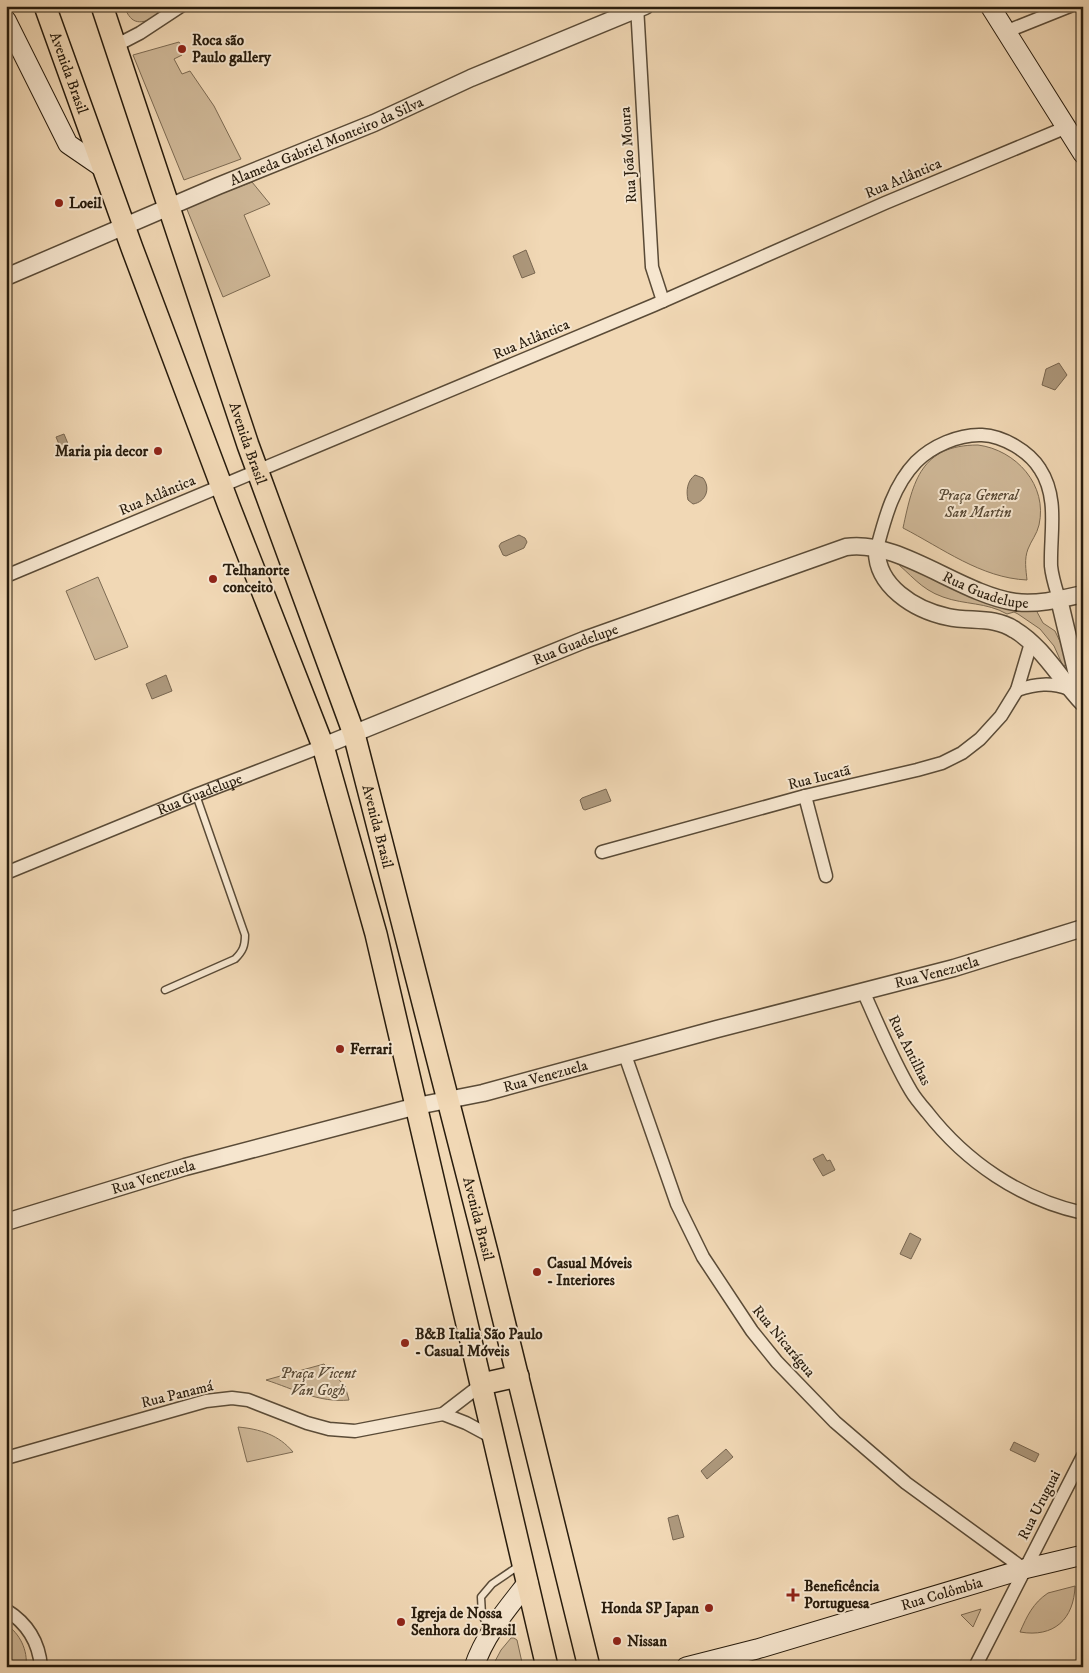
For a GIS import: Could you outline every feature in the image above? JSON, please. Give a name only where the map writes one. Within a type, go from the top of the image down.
[{"type":"main road","name":"Avenida Brasil","points":[[45,6],[124,226],[323,746],[376,934],[547,1667]]},
{"type":"main road","name":"Avenida Brasil","points":[[102,6],[258,470],[354,734],[488,1256],[589,1667]]},
{"type":"main road","points":[[990,6],[1083,154]]},
{"type":"main road","name":"Avenida Brasil","points":[[6,20],[68,144],[103,168]]},
{"type":"main road","points":[[482,1384],[518,1376]]},
{"type":"main road","name":"Rua Colômbia","points":[[686,1667],[803,1636],[1024,1569],[1083,1555]]},
{"type":"main road","points":[[474,1667],[483,1644],[525,1573]]},
{"type":"street","points":[[115,46],[140,33],[181,6]]},
{"type":"street","points":[[1005,32],[1070,6]]},
{"type":"street","name":"Alameda Gabriel Monteiro da Silva","points":[[6,277],[169,207],[374,123],[471,78],[640,7]]},
{"type":"street","name":"Rua João Moura","points":[[640,7],[652,267],[663,301]]},
{"type":"street","name":"Rua Atlântica","points":[[6,576],[663,301],[876,207],[1066,127]]},
{"type":"street","points":[[982,435],[1003,440],[1024,452],[1039,468],[1047,484],[1052,501],[1051,568],[1083,701],[1069,689],[1032,643],[1014,629],[999,622],[984,619],[949,618],[926,610],[906,601],[890,586],[881,572],[876,556],[888,507],[916,462],[936,447],[962,437],[982,435]]},
{"type":"street","name":"Rua Guadelupe","points":[[6,873],[584,640],[831,551],[852,546],[870,546],[917,563],[993,597],[1015,602],[1036,602],[1083,594]]},
{"type":"street","name":"Rua Iucatã","points":[[602,852],[805,796],[942,763],[962,753],[980,739],[1001,716],[1017,690],[1032,643]]},
{"type":"street","points":[[1017,690],[1043,684],[1069,689]]},
{"type":"street","points":[[805,796],[826,876]]},
{"type":"street","name":"Rua Venezuela","points":[[6,1222],[185,1167],[417,1106],[483,1093],[954,968],[1083,928]]},
{"type":"street","name":"Rua Antilhas","points":[[863,991],[911,1092],[944,1134],[982,1168],[1019,1191],[1062,1209],[1083,1213]]},
{"type":"street","name":"Rua Nicarágua","points":[[625,1055],[677,1204],[703,1257],[752,1332],[777,1362],[842,1428],[906,1483],[1024,1569]]},
{"type":"street","name":"Rua Panamá","points":[[6,1458],[206,1401],[232,1398],[248,1400],[307,1424],[329,1429],[355,1431],[443,1414],[482,1384]]},
{"type":"street","points":[[443,1414],[466,1423],[494,1438]]},
{"type":"street","name":"Rua Uruguai","points":[[975,1667],[1083,1456]]},
{"type":"street","points":[[6,1610],[16,1616],[30,1631],[38,1649],[41,1667]]},
{"type":"lane","points":[[165,990],[235,959],[242,953],[245,946],[246,935],[196,795]]},
{"type":"lane","points":[[490,1632],[482,1615],[481,1597],[492,1584],[525,1573]]},
{"type":"green space","points":[[124,6],[157,6],[158,17],[138,22],[130,17]]},
{"type":"green space","points":[[179,42],[181,45],[178,47],[182,55],[174,59],[182,74],[190,71],[214,106],[241,159],[184,180],[133,55]]},
{"type":"green space","points":[[252,182],[270,204],[244,215],[270,276],[223,297],[186,207]]},
{"type":"green space","name":"Praça General San Martin","points":[[978,445],[992,448],[1016,462],[1034,483],[1039,496],[1041,510],[1039,525],[1027,553],[1027,580],[1010,578],[978,568],[903,528],[916,481],[932,459],[944,451]]},
{"type":"green space","points":[[893,560],[1036,610],[1043,623],[1055,631],[1070,663],[1063,666],[1054,646],[1040,629],[1018,614],[1014,612],[1007,614],[991,607],[951,600],[935,594]]},
{"type":"green space","points":[[98,577],[128,647],[95,660],[66,591]]},
{"type":"green space","name":"Praça Vicent Van Gogh","points":[[324,1364],[345,1386],[349,1400],[317,1397],[266,1380]]},
{"type":"green space","name":"Praça Vicent Van Gogh","points":[[238,1427],[254,1429],[275,1437],[293,1452],[247,1462]]},
{"type":"green space","points":[[1075,1586],[1071,1608],[1060,1624],[1043,1632],[1020,1632],[1031,1610],[1038,1601],[1048,1593]]},
{"type":"green space","points":[[981,1609],[973,1627],[961,1615]]},
{"type":"green space","points":[[6,1624],[22,1643],[26,1655],[26,1667],[11,1667],[6,1663]]},
{"type":"green space","points":[[511,1638],[517,1640],[523,1667],[492,1667],[501,1650]]},
{"type":"shaded area","points":[[526,250],[535,273],[522,278],[513,256]]},
{"type":"shaded area","points":[[1059,363],[1067,375],[1055,390],[1042,385],[1046,369]]},
{"type":"shaded area","points":[[64,434],[71,451],[63,454],[56,437]]},
{"type":"shaded area","points":[[695,475],[703,478],[707,490],[704,498],[693,504],[688,500],[687,490],[690,480]]},
{"type":"shaded area","points":[[519,535],[525,538],[527,542],[524,548],[506,556],[503,555],[499,546],[501,543]]},
{"type":"shaded area","points":[[166,675],[172,691],[152,699],[146,684]]},
{"type":"shaded area","points":[[606,789],[611,801],[585,810],[583,809],[580,800],[582,798]]},
{"type":"shaded area","points":[[823,1154],[827,1161],[830,1160],[835,1170],[823,1176],[813,1159]]},
{"type":"shaded area","points":[[910,1233],[921,1239],[911,1259],[900,1254]]},
{"type":"shaded area","points":[[1014,1442],[1039,1454],[1035,1462],[1010,1450]]},
{"type":"shaded area","points":[[726,1449],[733,1457],[707,1479],[701,1471]]},
{"type":"shaded area","points":[[678,1515],[684,1537],[673,1540],[668,1518]]},
{"type":"place","name":"Roca são Paulo gallery","points":[[182,49]]},
{"type":"place","name":"Loeil","points":[[59,203]]},
{"type":"place","name":"Maria pia decor","points":[[158,451]]},
{"type":"place","name":"Telhanorte conceito","points":[[213,579]]},
{"type":"place","name":"Ferrari","points":[[340,1049]]},
{"type":"place","name":"Casual Móveis - Interiores","points":[[537,1272]]},
{"type":"place","name":"B&B Italia São Paulo - Casual Móveis","points":[[405,1343]]},
{"type":"place","name":"Beneficência Portuguesa","points":[[793,1595]]},
{"type":"place","name":"Honda SP Japan","points":[[709,1608]]},
{"type":"place","name":"Igreja de Nossa Senhora do Brasil","points":[[401,1622]]},
{"type":"place","name":"Nissan","points":[[617,1641]]}]
